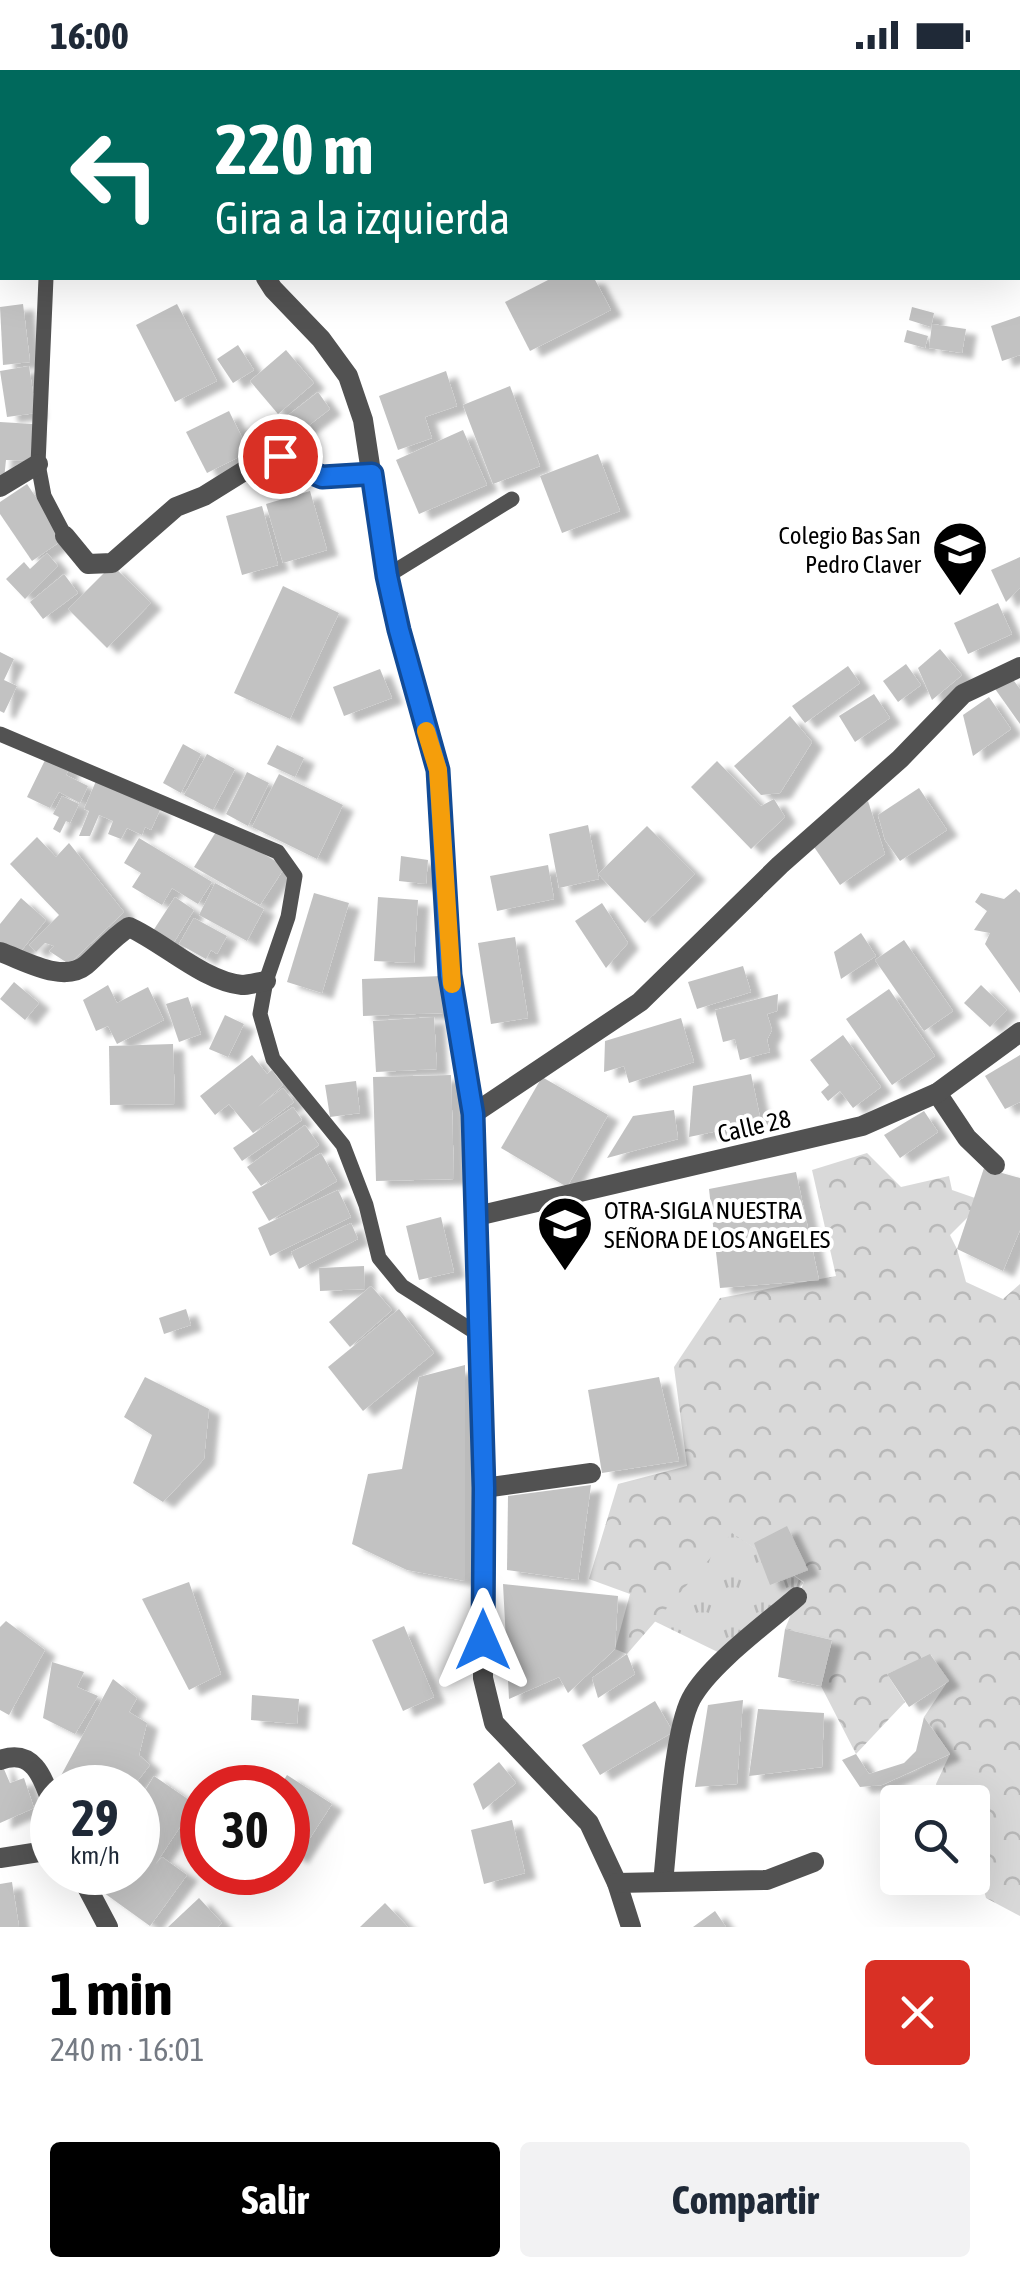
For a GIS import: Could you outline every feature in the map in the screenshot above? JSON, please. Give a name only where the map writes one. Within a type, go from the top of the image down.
[{"type":"street","points":[[267,280],[348,376],[363,420],[387,576],[405,657],[438,770],[450,975],[473,1114],[484,1488],[483,1678],[494,1723],[589,1823],[617,1882],[631,1927]]},
{"type":"street","points":[[65,536],[88,564],[112,563],[176,506],[204,496],[249,468],[289,454],[322,477],[372,474]]},
{"type":"street","points":[[0,487],[38,464]]},
{"type":"street","points":[[473,1114],[640,1002],[780,865],[900,759],[962,694],[1020,667]]},
{"type":"street","points":[[0,952],[71,973],[84,967],[109,940],[129,927],[218,976],[243,985],[266,980]]},
{"type":"street","name":"Calle 28","points":[[478,1216],[862,1126],[937,1093],[1020,1032]]},
{"type":"street","points":[[937,1093],[967,1138],[995,1165]]},
{"type":"street","points":[[484,1488],[591,1473]]},
{"type":"street","points":[[663,1882],[680,1742],[690,1700],[708,1676],[797,1597]]},
{"type":"street","points":[[0,1760],[12,1756],[28,1759],[34,1765]]},
{"type":"street","points":[[0,1858],[30,1853]]},
{"type":"street","points":[[617,1882],[767,1880],[814,1862]]},
{"type":"street","points":[[87,1895],[99,1926]]},
{"type":"lane","points":[[46,280],[38,464],[44,496],[65,536]]},
{"type":"lane","points":[[387,576],[512,500]]},
{"type":"lane","points":[[0,734],[278,852],[295,876],[288,916],[266,980],[260,1014],[273,1059],[342,1145],[366,1205],[379,1258],[402,1286],[481,1336]]},
{"type":"green space","points":[[867,1153],[901,1187],[949,1176],[952,1190],[975,1198],[969,1216],[950,1235],[966,1282],[1003,1299],[1020,1284],[1020,1916],[985,1895],[990,1895],[990,1785],[936,1785],[950,1754],[924,1717],[948,1681],[931,1655],[887,1674],[905,1702],[856,1754],[821,1686],[832,1640],[785,1629],[804,1582],[732,1533],[627,1654],[615,1649],[630,1594],[589,1579],[618,1484],[687,1466],[674,1367],[720,1298],[836,1276],[812,1170]]},
{"type":"green space","points":[[732,1532],[804,1583],[728,1657],[654,1621],[691,1556]]},
{"type":"building","points":[[548,280],[595,280],[611,310],[530,351],[505,302]]},
{"type":"building","points":[[23,304],[30,362],[3,365],[0,307]]},
{"type":"building","points":[[177,304],[217,381],[175,402],[136,325]]},
{"type":"building","points":[[912,307],[934,313],[931,327],[909,320]]},
{"type":"building","points":[[1020,316],[1020,355],[1002,361],[991,326]]},
{"type":"building","points":[[932,324],[966,329],[962,353],[929,348]]},
{"type":"building","points":[[907,330],[928,336],[925,348],[904,342]]},
{"type":"building","points":[[238,345],[254,370],[233,383],[217,359]]},
{"type":"building","points":[[286,350],[314,383],[278,414],[250,381]]},
{"type":"building","points":[[29,366],[36,413],[7,417],[0,371]]},
{"type":"building","points":[[446,371],[457,406],[425,417],[432,438],[398,450],[379,396]]},
{"type":"building","points":[[510,386],[540,466],[493,484],[463,405]]},
{"type":"building","points":[[318,392],[330,409],[291,439],[278,423]]},
{"type":"building","points":[[229,411],[249,452],[207,473],[186,432]]},
{"type":"building","points":[[0,422],[33,424],[31,461],[6,460],[4,479],[0,479]]},
{"type":"building","points":[[463,430],[487,485],[419,514],[396,460]]},
{"type":"building","points":[[598,454],[620,511],[562,533],[540,476]]},
{"type":"building","points":[[27,484],[64,539],[32,561],[0,514],[0,502]]},
{"type":"building","points":[[310,491],[327,550],[283,563],[266,504]]},
{"type":"building","points":[[262,506],[278,565],[242,575],[226,516]]},
{"type":"building","points":[[47,553],[58,566],[25,599],[6,579],[24,562],[30,569]]},
{"type":"building","points":[[1020,557],[1020,588],[1006,602],[991,570]]},
{"type":"building","points":[[112,565],[151,603],[107,648],[68,609]]},
{"type":"building","points":[[64,574],[78,593],[43,619],[30,602]]},
{"type":"building","points":[[283,586],[339,613],[290,719],[234,693]]},
{"type":"building","points":[[998,603],[1012,634],[968,654],[954,623]]},
{"type":"building","points":[[940,649],[962,675],[932,700],[918,668]]},
{"type":"building","points":[[0,652],[14,659],[4,680],[17,686],[4,713],[0,711]]},
{"type":"building","points":[[906,664],[921,685],[898,702],[883,681]]},
{"type":"building","points":[[848,666],[860,683],[805,723],[792,706]]},
{"type":"building","points":[[380,669],[392,698],[344,716],[333,687]]},
{"type":"building","points":[[1011,677],[1020,689],[1020,724],[993,686]]},
{"type":"building","points":[[874,694],[890,718],[855,742],[839,716]]},
{"type":"building","points":[[989,697],[1011,729],[973,756],[963,715]]},
{"type":"building","points":[[790,716],[812,742],[780,793],[761,795],[734,766]]},
{"type":"building","points":[[183,744],[201,754],[181,793],[163,783]]},
{"type":"building","points":[[277,745],[304,758],[295,777],[267,764]]},
{"type":"building","points":[[207,754],[235,769],[213,810],[184,795]]},
{"type":"building","points":[[47,756],[70,767],[66,775],[88,786],[80,803],[59,792],[50,808],[27,797]]},
{"type":"building","points":[[717,761],[761,806],[774,799],[785,817],[751,849],[691,787]]},
{"type":"building","points":[[247,772],[269,783],[248,826],[226,814]]},
{"type":"building","points":[[279,774],[343,805],[317,859],[252,827]]},
{"type":"building","points":[[96,781],[160,810],[151,830],[145,827],[142,835],[127,828],[121,839],[108,834],[113,821],[99,815],[90,836],[79,836],[89,811],[84,809]]},
{"type":"building","points":[[919,788],[947,830],[900,861],[885,840],[878,815]]},
{"type":"building","points":[[62,796],[79,804],[60,833],[53,829],[59,817],[53,814]]},
{"type":"building","points":[[868,801],[885,854],[840,885],[810,841]]},
{"type":"building","points":[[588,825],[599,879],[559,888],[549,834]]},
{"type":"building","points":[[647,826],[695,874],[645,923],[598,874]]},
{"type":"building","points":[[219,827],[285,867],[260,905],[194,867]]},
{"type":"building","points":[[37,837],[56,857],[69,843],[124,912],[69,964],[49,951],[54,946],[45,943],[36,952],[29,945],[59,915],[10,864]]},
{"type":"building","points":[[139,838],[212,882],[198,904],[172,888],[162,905],[132,887],[141,873],[124,863]]},
{"type":"building","points":[[401,856],[428,860],[426,884],[399,881]]},
{"type":"building","points":[[548,865],[554,899],[497,911],[490,876]]},
{"type":"building","points":[[215,883],[264,909],[247,941],[199,915]]},
{"type":"building","points":[[1016,889],[1020,893],[1020,993],[985,944],[990,933],[974,930],[987,911],[975,902],[981,893],[1004,899]]},
{"type":"building","points":[[314,893],[349,903],[322,993],[287,982]]},
{"type":"building","points":[[175,897],[194,910],[171,947],[151,934]]},
{"type":"building","points":[[378,897],[418,900],[414,963],[374,961]]},
{"type":"building","points":[[21,898],[46,920],[17,956],[0,942],[0,924]]},
{"type":"building","points":[[602,903],[628,943],[606,968],[575,921]]},
{"type":"building","points":[[194,918],[227,936],[217,954],[211,950],[206,959],[179,944]]},
{"type":"building","points":[[861,933],[876,956],[841,979],[834,952]]},
{"type":"building","points":[[515,937],[528,1018],[491,1024],[478,943]]},
{"type":"building","points":[[904,940],[953,1011],[924,1031],[875,960]]},
{"type":"building","points":[[743,966],[751,992],[697,1009],[688,982]]},
{"type":"building","points":[[442,976],[443,1013],[363,1016],[362,979]]},
{"type":"building","points":[[14,982],[39,1003],[25,1020],[0,999]]},
{"type":"building","points":[[108,985],[117,1003],[148,987],[164,1020],[117,1044],[108,1026],[96,1031],[83,1000]]},
{"type":"building","points":[[981,985],[1007,1010],[990,1027],[964,1003]]},
{"type":"building","points":[[889,989],[935,1056],[892,1085],[846,1019]]},
{"type":"building","points":[[778,994],[777,1011],[767,1014],[772,1030],[767,1040],[770,1052],[740,1060],[735,1039],[723,1042],[715,1010]]},
{"type":"building","points":[[188,997],[201,1034],[179,1042],[166,1004]]},
{"type":"building","points":[[225,1015],[244,1024],[228,1057],[209,1049]]},
{"type":"building","points":[[434,1017],[437,1069],[376,1072],[373,1021]]},
{"type":"building","points":[[681,1018],[694,1062],[629,1083],[624,1066],[604,1072],[605,1041]]},
{"type":"building","points":[[843,1035],[881,1087],[853,1108],[840,1091],[828,1101],[821,1092],[829,1085],[810,1060]]},
{"type":"building","points":[[173,1044],[175,1104],[110,1105],[109,1046]]},
{"type":"building","points":[[252,1055],[267,1074],[272,1070],[283,1085],[258,1107],[283,1088],[294,1102],[253,1133],[229,1104],[215,1115],[200,1096]]},
{"type":"building","points":[[1020,1055],[1020,1102],[1005,1109],[985,1076]]},
{"type":"building","points":[[751,1074],[761,1122],[689,1137],[693,1086]]},
{"type":"building","points":[[451,1075],[454,1179],[376,1181],[373,1077]]},
{"type":"building","points":[[542,1077],[608,1115],[567,1187],[501,1148]]},
{"type":"building","points":[[356,1081],[360,1113],[330,1117],[325,1085]]},
{"type":"building","points":[[293,1107],[302,1120],[242,1161],[233,1148]]},
{"type":"building","points":[[674,1110],[678,1139],[607,1158],[633,1116]]},
{"type":"building","points":[[924,1111],[938,1132],[900,1158],[884,1135]]},
{"type":"building","points":[[305,1125],[319,1145],[261,1186],[247,1167]]},
{"type":"building","points":[[321,1153],[337,1181],[269,1221],[252,1192]]},
{"type":"building","points":[[984,1168],[1020,1178],[1020,1230],[1003,1271],[957,1249]]},
{"type":"building","points":[[796,1172],[819,1280],[720,1288],[709,1189]]},
{"type":"building","points":[[338,1190],[351,1217],[270,1256],[258,1228]]},
{"type":"building","points":[[441,1217],[454,1272],[419,1280],[406,1226]]},
{"type":"building","points":[[351,1223],[358,1239],[299,1269],[291,1252]]},
{"type":"building","points":[[364,1266],[365,1289],[320,1291],[319,1268]]},
{"type":"building","points":[[371,1286],[392,1310],[350,1347],[329,1322]]},
{"type":"building","points":[[186,1309],[191,1325],[164,1334],[159,1318]]},
{"type":"building","points":[[399,1309],[434,1353],[363,1411],[328,1367]]},
{"type":"building","points":[[465,1365],[465,1581],[407,1570],[352,1544],[368,1474],[402,1469],[419,1377]]},
{"type":"building","points":[[145,1377],[209,1409],[204,1459],[163,1502],[133,1483],[152,1435],[124,1417]]},
{"type":"building","points":[[659,1377],[679,1461],[602,1473],[588,1390]]},
{"type":"building","points":[[591,1485],[578,1580],[507,1570],[508,1496]]},
{"type":"building","points":[[787,1526],[808,1570],[770,1585],[754,1543]]},
{"type":"building","points":[[189,1582],[221,1674],[189,1690],[142,1599]]},
{"type":"building","points":[[503,1584],[618,1596],[615,1649],[568,1693],[559,1677],[509,1699]]},
{"type":"building","points":[[6,1621],[45,1650],[9,1715],[0,1710],[0,1627]]},
{"type":"building","points":[[404,1626],[434,1697],[403,1711],[372,1640]]},
{"type":"building","points":[[785,1629],[832,1640],[821,1686],[778,1677]]},
{"type":"building","points":[[627,1654],[635,1674],[598,1698],[592,1678]]},
{"type":"building","points":[[930,1654],[949,1681],[909,1707],[887,1674]]},
{"type":"building","points":[[52,1662],[84,1672],[77,1687],[98,1696],[75,1734],[43,1718]]},
{"type":"building","points":[[113,1679],[137,1698],[129,1712],[147,1723],[139,1755],[150,1765],[67,1765]]},
{"type":"building","points":[[252,1695],[299,1699],[297,1724],[251,1720]]},
{"type":"building","points":[[743,1700],[737,1784],[695,1787],[708,1705]]},
{"type":"building","points":[[655,1701],[673,1732],[600,1775],[582,1745]]},
{"type":"building","points":[[758,1709],[824,1713],[822,1767],[749,1776]]},
{"type":"building","points":[[924,1717],[950,1754],[882,1785],[860,1787],[842,1760],[856,1754],[869,1774],[904,1763],[916,1751]]},
{"type":"building","points":[[0,1760],[10,1783],[24,1778],[30,1810],[0,1823]]},
{"type":"building","points":[[499,1762],[516,1783],[483,1810],[473,1784]]},
{"type":"building","points":[[160,1780],[180,1794],[180,1827],[160,1857]]},
{"type":"building","points":[[310,1790],[332,1804],[310,1838]]},
{"type":"building","points":[[512,1820],[525,1873],[484,1884],[471,1830]]},
{"type":"building","points":[[162,1857],[180,1870],[180,1885],[150,1926],[107,1895],[160,1895]]},
{"type":"building","points":[[12,1882],[19,1927],[0,1927],[0,1884]]},
{"type":"building","points":[[199,1898],[222,1923],[218,1927],[168,1927]]},
{"type":"building","points":[[385,1903],[408,1927],[360,1927]]},
{"type":"building","points":[[715,1911],[726,1927],[693,1927]]},
{"type":"slow traffic","points":[[426,731],[438,770],[452,984]]},
{"type":"place","name":"Colegio Bas San Pedro Claver","points":[[960,598]]},
{"type":"place","name":"OTRA-SIGLA NUESTRA SEÑORA DE LOS ANGELES","points":[[565,1273]]},
{"type":"route","points":[[280,456],[289,454],[322,477],[372,474],[387,576],[405,657],[438,770],[450,975],[473,1114],[484,1488],[483,1640]]}]
